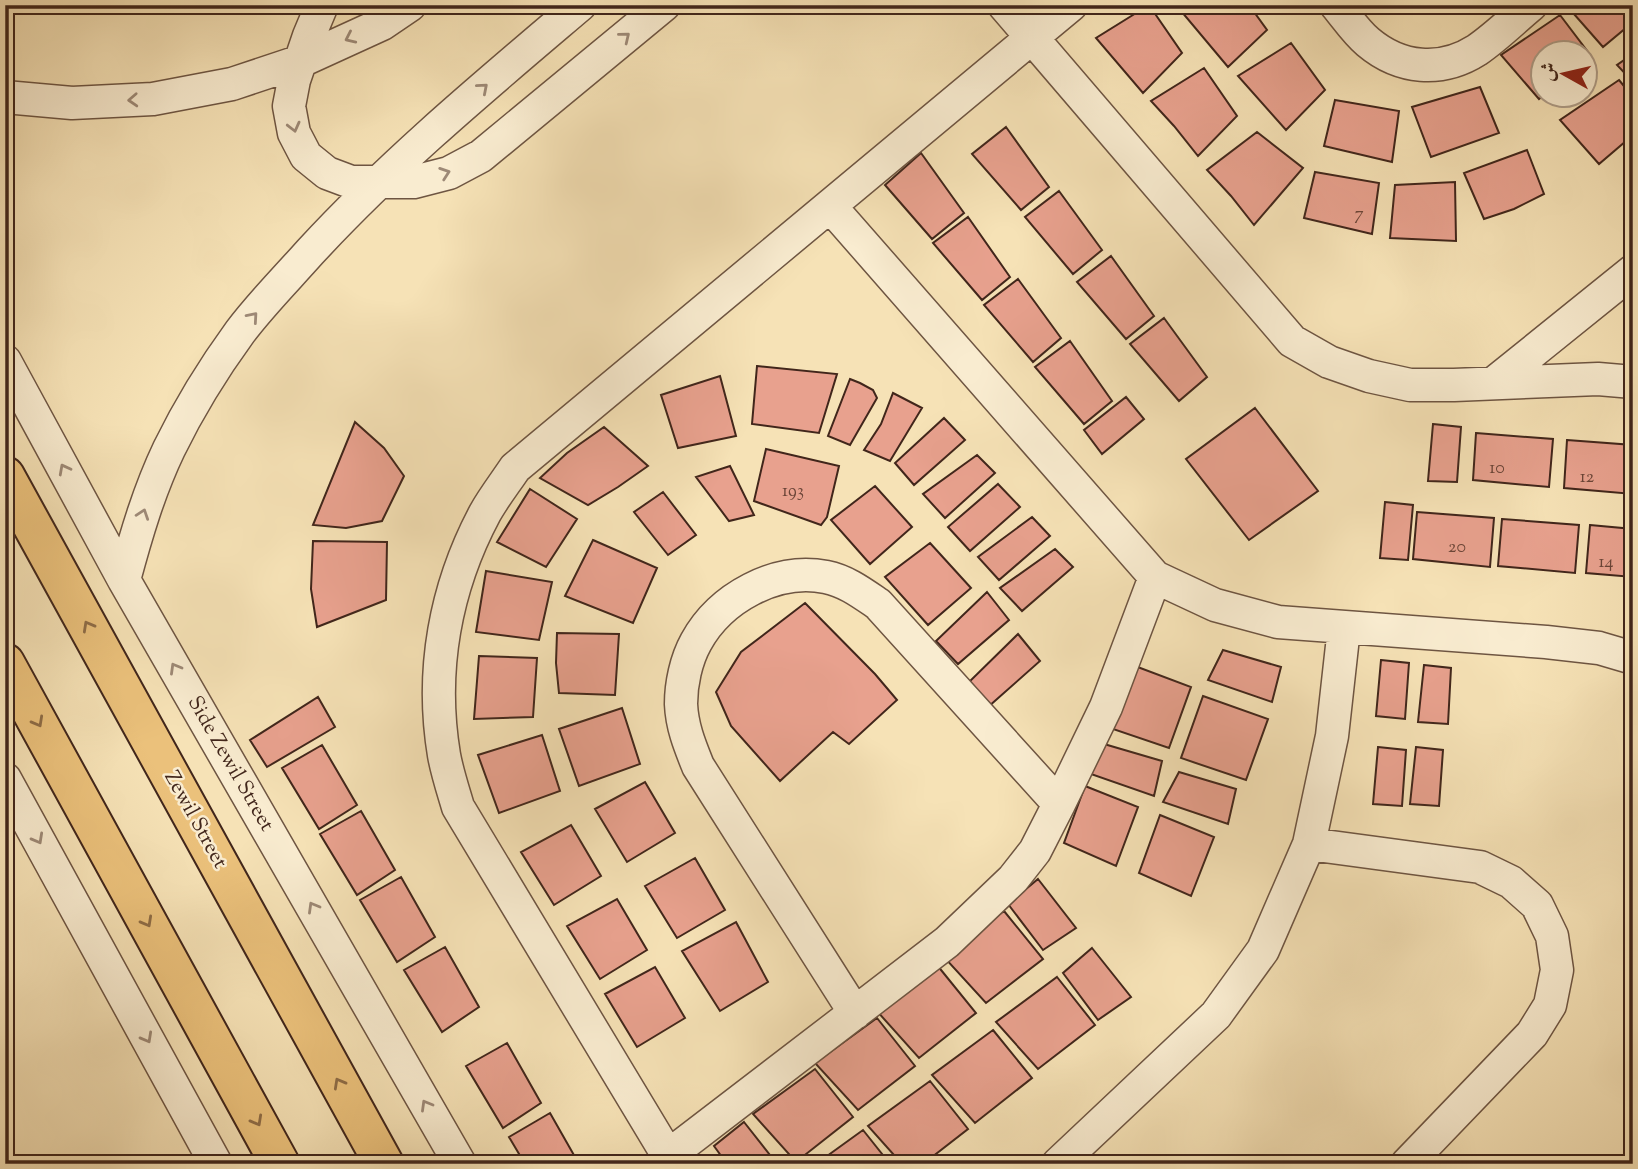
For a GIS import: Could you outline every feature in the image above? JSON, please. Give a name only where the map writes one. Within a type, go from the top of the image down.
[{"type":"main road","name":"Zewil Street","points":[[5,476],[384,1164]]},
{"type":"main road","points":[[5,663],[280,1164]]},
{"type":"street","points":[[322,5],[294,80],[289,106],[293,133],[306,156],[327,173],[351,182],[414,182],[449,173],[481,156],[664,5]]},
{"type":"street","points":[[5,97],[72,103],[153,99],[232,84],[301,61],[382,24],[410,5]]},
{"type":"street","points":[[124,580],[142,516],[168,451],[202,388],[241,331],[287,277],[378,182],[580,5]]},
{"type":"street","points":[[1004,5],[1292,341],[1329,362],[1368,376],[1410,385],[1454,386],[1598,379],[1633,382]]},
{"type":"street","points":[[1070,5],[515,468],[486,511],[464,556],[448,605],[440,656],[438,706],[444,757],[458,807],[670,1160],[947,942],[1013,879],[1035,851],[1106,707],[1155,577]]},
{"type":"street","points":[[1336,5],[1366,41],[1391,58],[1420,66],[1450,63],[1476,50],[1531,5]]},
{"type":"street","points":[[830,206],[1155,577],[1215,605],[1278,622],[1546,642],[1599,648],[1633,658]]},
{"type":"street","points":[[1494,383],[1633,271]]},
{"type":"street","name":"Side Zewil Street","points":[[5,361],[124,580],[460,1164]]},
{"type":"street","points":[[855,1013],[698,766],[686,736],[681,704],[685,673],[696,643],[714,617],[738,596],[767,582],[796,576],[826,577],[854,587],[878,604],[1059,804]]},
{"type":"street","points":[[1058,1164],[1216,1016],[1263,950],[1310,844],[1332,736],[1343,628]]},
{"type":"street","points":[[5,779],[216,1164]]},
{"type":"street","points":[[1310,844],[1480,867],[1511,881],[1536,905],[1552,936],[1557,970],[1550,1005],[1532,1034],[1407,1164]]},
{"type":"building","points":[[1149,5],[1182,53],[1143,93],[1096,38]]},
{"type":"building","points":[[1176,5],[1249,5],[1267,30],[1228,67]]},
{"type":"building","points":[[1566,5],[1633,5],[1633,22],[1603,47],[1600,38],[1595,38]]},
{"type":"building","points":[[1560,15],[1577,38],[1530,38],[1530,89],[1501,55]]},
{"type":"building","points":[[1291,43],[1325,90],[1286,130],[1238,76]]},
{"type":"building","points":[[1633,54],[1633,82],[1617,65]]},
{"type":"building","points":[[1204,68],[1237,116],[1198,156],[1151,101]]},
{"type":"building","points":[[1619,80],[1633,97],[1633,135],[1599,164],[1560,120],[1578,108],[1600,108],[1600,93]]},
{"type":"building","points":[[1480,87],[1499,133],[1431,157],[1412,107]]},
{"type":"building","points":[[1335,100],[1399,111],[1392,162],[1324,146]]},
{"type":"building","points":[[1006,127],[1049,187],[1021,210],[972,154]]},
{"type":"building","points":[[1257,132],[1303,168],[1254,225],[1207,170]]},
{"type":"building","points":[[1527,150],[1544,194],[1514,209],[1484,219],[1464,173]]},
{"type":"building","points":[[921,153],[964,213],[932,239],[885,185]]},
{"type":"building","points":[[1315,172],[1379,183],[1372,234],[1304,218]]},
{"type":"building","points":[[1455,182],[1456,241],[1390,238],[1395,185]]},
{"type":"building","points":[[1059,191],[1102,250],[1073,274],[1025,217]]},
{"type":"building","points":[[968,217],[1010,277],[982,300],[933,243]]},
{"type":"building","points":[[1111,256],[1154,316],[1126,339],[1077,282]]},
{"type":"building","points":[[1018,279],[1061,338],[1033,362],[984,305]]},
{"type":"building","points":[[1164,318],[1207,377],[1179,401],[1130,344]]},
{"type":"building","points":[[1070,341],[1112,401],[1084,424],[1035,367]]},
{"type":"building","points":[[757,366],[837,374],[819,433],[752,424]]},
{"type":"building","points":[[720,376],[736,436],[678,448],[661,395]]},
{"type":"building","points":[[850,379],[873,390],[877,398],[850,445],[828,436]]},
{"type":"building","points":[[893,393],[922,408],[890,461],[864,450],[881,424]]},
{"type":"building","points":[[1126,397],[1144,419],[1102,454],[1084,430]]},
{"type":"building","points":[[1255,408],[1318,491],[1249,540],[1186,459]]},
{"type":"building","points":[[944,418],[965,440],[914,485],[895,463]]},
{"type":"building","points":[[355,422],[384,448],[404,476],[382,521],[346,528],[313,525]]},
{"type":"building","points":[[1433,424],[1461,427],[1457,482],[1428,481]]},
{"type":"building","points":[[604,427],[648,466],[588,505],[540,478],[567,453]]},
{"type":"building","points":[[1476,433],[1553,439],[1549,487],[1473,480]]},
{"type":"building","points":[[1567,440],[1633,445],[1633,494],[1564,488]]},
{"type":"building","points":[[766,449],[839,466],[827,517],[821,525],[754,501]]},
{"type":"building","points":[[977,455],[995,473],[945,518],[923,494]]},
{"type":"building","points":[[730,466],[754,515],[729,521],[696,477]]},
{"type":"building","points":[[998,484],[1020,507],[970,551],[948,527]]},
{"type":"building","points":[[875,486],[912,527],[870,564],[831,520]]},
{"type":"building","points":[[530,489],[577,519],[546,567],[497,542]]},
{"type":"building","points":[[663,492],[696,535],[668,555],[634,512]]},
{"type":"building","points":[[1385,502],[1413,505],[1408,560],[1380,558]]},
{"type":"building","points":[[1417,512],[1494,518],[1490,567],[1413,559]]},
{"type":"building","points":[[1032,517],[1050,536],[999,580],[978,557]]},
{"type":"building","points":[[1502,519],[1579,525],[1575,573],[1498,566]]},
{"type":"building","points":[[1590,525],[1633,529],[1633,577],[1586,573]]},
{"type":"building","points":[[593,540],[657,568],[633,623],[565,596]]},
{"type":"building","points":[[313,541],[387,542],[386,600],[317,627],[311,589]]},
{"type":"building","points":[[930,543],[971,588],[928,625],[885,577]]},
{"type":"building","points":[[1055,549],[1073,567],[1022,611],[1000,588]]},
{"type":"building","points":[[486,571],[552,582],[539,640],[476,632]]},
{"type":"building","points":[[987,592],[1009,620],[958,664],[936,641]]},
{"type":"building","points":[[805,603],[897,700],[849,744],[833,732],[780,781],[731,726],[716,692],[741,652]]},
{"type":"building","points":[[557,633],[619,634],[615,695],[559,693]]},
{"type":"building","points":[[1018,634],[1040,661],[988,707],[968,683]]},
{"type":"building","points":[[1223,650],[1281,667],[1272,702],[1208,680]]},
{"type":"building","points":[[479,656],[537,658],[533,717],[474,719]]},
{"type":"building","points":[[1381,660],[1409,663],[1405,719],[1376,716]]},
{"type":"building","points":[[1127,663],[1191,687],[1169,748],[1104,726]]},
{"type":"building","points":[[1424,665],[1451,668],[1448,724],[1418,722]]},
{"type":"building","points":[[1203,696],[1268,719],[1246,780],[1181,758]]},
{"type":"building","points":[[318,697],[335,727],[267,767],[250,740]]},
{"type":"building","points":[[622,708],[640,764],[579,786],[559,729]]},
{"type":"building","points":[[542,735],[560,791],[499,813],[478,755]]},
{"type":"building","points":[[1104,744],[1162,761],[1154,796],[1088,773]]},
{"type":"building","points":[[322,745],[357,805],[319,829],[282,768]]},
{"type":"building","points":[[1378,747],[1406,750],[1402,806],[1373,804]]},
{"type":"building","points":[[1416,747],[1443,750],[1439,806],[1410,804]]},
{"type":"building","points":[[1179,772],[1236,789],[1228,824],[1163,802]]},
{"type":"building","points":[[645,782],[675,833],[627,862],[595,809]]},
{"type":"building","points":[[1085,786],[1138,807],[1116,866],[1064,843]]},
{"type":"building","points":[[361,811],[395,870],[357,895],[320,834]]},
{"type":"building","points":[[1160,815],[1214,837],[1191,896],[1139,873]]},
{"type":"building","points":[[571,825],[601,876],[554,905],[521,852]]},
{"type":"building","points":[[695,858],[725,910],[677,938],[645,886]]},
{"type":"building","points":[[401,877],[435,937],[397,962],[360,900]]},
{"type":"building","points":[[1038,879],[1076,928],[1043,950],[1008,904]]},
{"type":"building","points":[[617,899],[647,950],[600,979],[567,926]]},
{"type":"building","points":[[1004,911],[1043,959],[986,1003],[943,956]]},
{"type":"building","points":[[736,922],[768,982],[720,1011],[682,951]]},
{"type":"building","points":[[445,947],[479,1007],[442,1032],[404,970]]},
{"type":"building","points":[[1092,948],[1131,997],[1098,1020],[1063,973]]},
{"type":"building","points":[[937,965],[976,1013],[919,1058],[876,1010]]},
{"type":"building","points":[[655,967],[685,1018],[637,1047],[605,994]]},
{"type":"building","points":[[1057,977],[1095,1025],[1038,1069],[996,1022]]},
{"type":"building","points":[[877,1018],[915,1066],[858,1110],[815,1063]]},
{"type":"building","points":[[993,1030],[1032,1078],[975,1123],[932,1075]]},
{"type":"building","points":[[507,1043],[541,1103],[503,1128],[466,1066]]},
{"type":"building","points":[[815,1069],[853,1117],[796,1162],[753,1114]]},
{"type":"building","points":[[930,1081],[968,1129],[923,1164],[902,1164],[868,1126]]},
{"type":"building","points":[[550,1113],[579,1164],[525,1164],[509,1137]]},
{"type":"building","points":[[744,1122],[777,1164],[727,1164],[714,1146]]},
{"type":"building","points":[[863,1130],[890,1164],[816,1164]]}]
